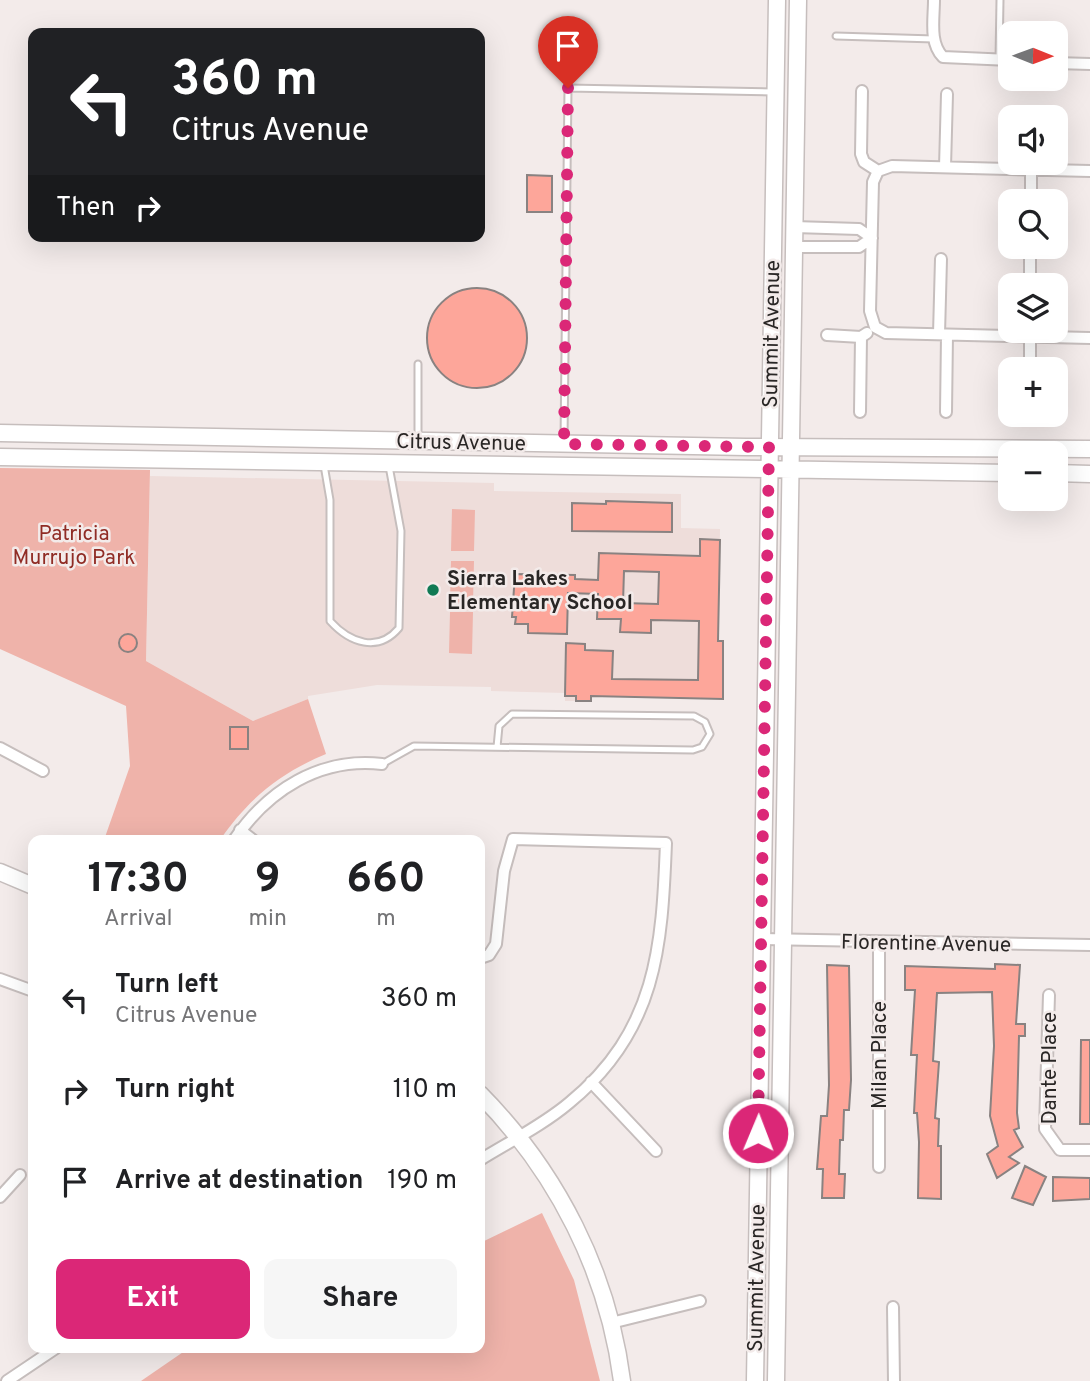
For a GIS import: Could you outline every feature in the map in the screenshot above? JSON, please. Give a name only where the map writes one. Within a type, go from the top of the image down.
[{"type":"main road","name":"Summit Avenue","points":[[755,1381],[777,0]]},
{"type":"main road","name":"Summit Avenue","points":[[776,1381],[798,0]]},
{"type":"main road","name":"Citrus Avenue","points":[[0,433],[564,444],[1090,449]]},
{"type":"main road","name":"Citrus Avenue","points":[[0,457],[998,473]]},
{"type":"main road","points":[[1068,473],[1090,474]]},
{"type":"main road","points":[[0,872],[28,884]]},
{"type":"main road","points":[[485,1100],[547,1176],[570,1214],[596,1275],[611,1323],[622,1381]]},
{"type":"street","points":[[934,0],[934,39],[937,51],[943,57],[998,60]]},
{"type":"street","points":[[1068,63],[1090,64]]},
{"type":"street","points":[[862,91],[861,154],[864,162],[878,170],[892,166],[998,168]]},
{"type":"street","points":[[944,167],[947,94]]},
{"type":"street","points":[[878,170],[873,182],[870,311],[875,327],[886,333],[998,334]]},
{"type":"street","points":[[1068,170],[1090,171]]},
{"type":"street","points":[[794,227],[859,229],[872,238]]},
{"type":"street","points":[[841,228],[841,247]]},
{"type":"street","points":[[794,247],[859,247],[872,238]]},
{"type":"street","points":[[941,259],[946,412]]},
{"type":"street","points":[[827,335],[861,337],[875,327]]},
{"type":"street","points":[[860,412],[861,337]]},
{"type":"street","points":[[1068,337],[1090,338]]},
{"type":"street","points":[[0,748],[43,771]]},
{"type":"street","points":[[237,835],[269,799],[309,774],[351,763],[382,764]]},
{"type":"street","points":[[485,955],[496,944],[504,871],[513,839],[666,843],[663,912],[655,970],[638,1016],[614,1056],[569,1103],[485,1157]]},
{"type":"street","name":"Florentine Avenue","points":[[762,939],[1090,945]]},
{"type":"street","name":"Milan Place","points":[[879,942],[879,1167]]},
{"type":"street","points":[[0,979],[28,989]]},
{"type":"street","name":"Dante Place","points":[[1049,995],[1045,1129],[1060,1150],[1090,1150]]},
{"type":"street","points":[[591,1082],[656,1151]]},
{"type":"street","points":[[0,1197],[20,1175]]},
{"type":"street","points":[[611,1323],[700,1301]]},
{"type":"street","points":[[893,1307],[894,1381]]},
{"type":"street","points":[[8,1381],[49,1353]]},
{"type":"lane","points":[[1000,0],[1001,21]]},
{"type":"lane","points":[[836,36],[934,39]]},
{"type":"lane","points":[[564,444],[568,88],[776,92]]},
{"type":"lane","points":[[418,363],[418,441]]},
{"type":"lane","points":[[323,462],[330,500],[330,621],[340,632],[361,641],[380,644],[389,640],[399,628],[401,531],[388,463]]},
{"type":"lane","points":[[382,764],[414,746],[693,750],[702,747],[709,734],[705,722],[694,716],[512,714],[499,726],[497,747]]},
{"type":"shaded area","name":"Sierra Lakes Elementary School","points":[[150,476],[494,483],[494,491],[681,494],[681,528],[720,529],[718,640],[723,641],[723,699],[592,696],[591,701],[565,701],[565,693],[491,691],[491,687],[377,685],[308,696],[308,699],[253,721],[146,661]]},
{"type":"green space","name":"Patricia Murrujo Park","points":[[0,468],[150,470],[146,661],[253,721],[308,699],[326,754],[309,761],[266,789],[224,835],[106,835],[130,766],[126,706],[0,649]]},
{"type":"green space","points":[[452,509],[475,510],[474,551],[451,551]]},
{"type":"green space","points":[[451,561],[474,561],[473,603],[450,602]]},
{"type":"green space","points":[[450,612],[473,612],[472,654],[449,653]]},
{"type":"green space","points":[[542,1213],[574,1280],[600,1381],[141,1381],[182,1353],[485,1353],[485,1241]]},
{"type":"building","points":[[527,175],[552,176],[552,212],[527,212]]},
{"type":"building","points":[[477,288],[496,292],[512,303],[523,319],[527,338],[523,357],[512,373],[496,384],[477,388],[458,384],[442,373],[431,357],[427,338],[431,319],[442,303],[458,292]]},
{"type":"building","points":[[606,501],[672,503],[672,532],[572,531],[572,503],[606,504]]},
{"type":"building","points":[[700,539],[720,540],[718,641],[723,641],[723,699],[591,696],[591,701],[576,701],[576,696],[565,696],[566,643],[585,644],[585,650],[613,651],[612,679],[698,680],[699,621],[651,620],[651,633],[620,632],[621,619],[597,619],[598,594],[568,593],[567,634],[528,633],[528,624],[515,624],[516,617],[512,617],[515,574],[575,575],[575,579],[598,580],[599,553],[700,556]],"holes":[[[624,571],[659,572],[658,604],[623,603]]]},
{"type":"building","points":[[128,634],[134,637],[137,643],[134,649],[128,652],[122,649],[119,643],[122,637]]},
{"type":"building","points":[[230,727],[248,727],[248,749],[230,749]]},
{"type":"building","points":[[995,964],[1020,965],[1016,1024],[1025,1024],[1025,1036],[1019,1036],[1019,1128],[1014,1130],[1023,1147],[1009,1157],[1019,1163],[997,1178],[987,1154],[998,1146],[990,1116],[994,1046],[992,992],[937,993],[933,1061],[939,1062],[935,1118],[939,1119],[938,1146],[941,1146],[941,1199],[918,1198],[919,1142],[917,1113],[914,1113],[917,1055],[911,1055],[915,990],[905,990],[905,966],[995,969]]},
{"type":"building","points":[[827,965],[849,966],[851,1080],[849,1110],[844,1110],[843,1140],[840,1140],[839,1174],[845,1174],[844,1198],[822,1198],[823,1169],[817,1169],[821,1116],[827,1116],[829,1085]]},
{"type":"building","points":[[1081,1040],[1090,1040],[1090,1124],[1080,1124]]},
{"type":"building","points":[[1025,1166],[1046,1177],[1033,1205],[1012,1198]]},
{"type":"building","points":[[1053,1177],[1090,1178],[1090,1199],[1053,1201]]},
{"type":"place","name":"Sierra Lakes Elementary School","points":[[433,590]]},
{"type":"route","points":[[568,88],[564,444],[769,447],[758,1133]]}]
